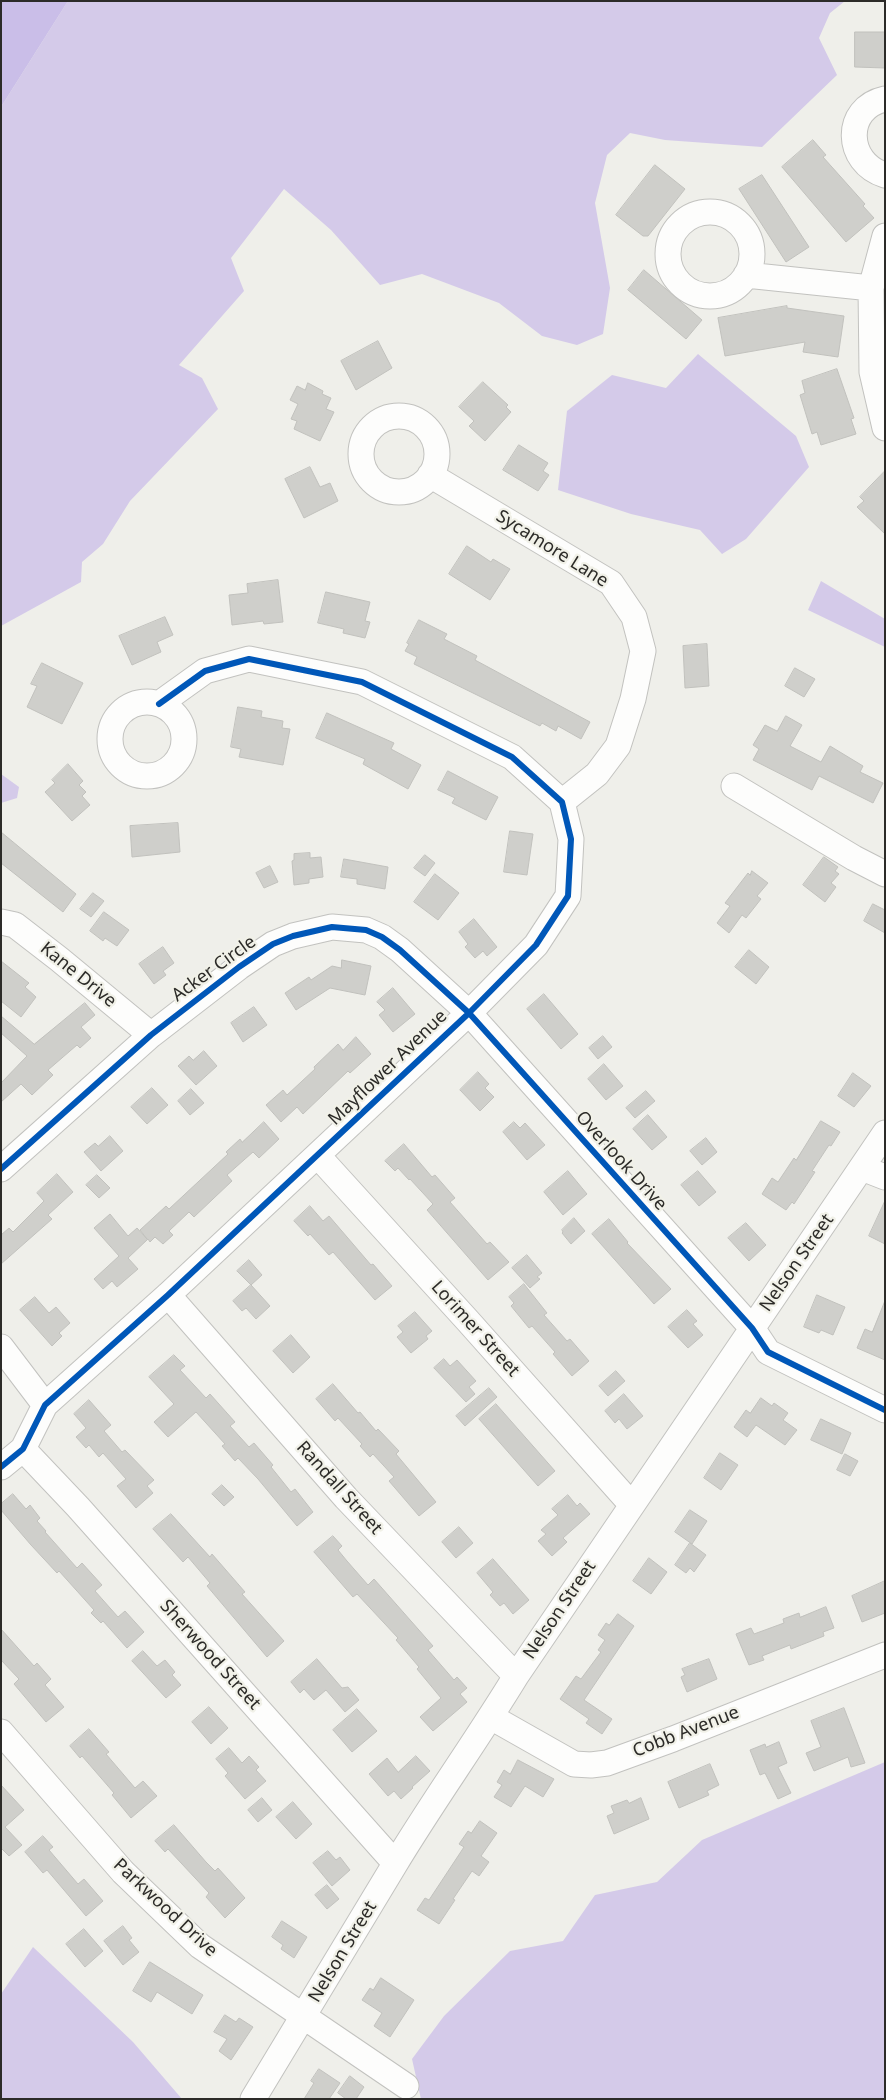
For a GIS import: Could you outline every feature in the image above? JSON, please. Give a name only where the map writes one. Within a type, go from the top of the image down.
[{"type":"street","points":[[885,99],[878,100],[867,107],[859,117],[854,129],[854,142],[858,154],[865,165],[875,172],[885,175]]},
{"type":"street","points":[[885,236],[871,288],[872,372],[885,428]]},
{"type":"street","points":[[746,275],[871,288]]},
{"type":"street","name":"Sycamore Lane","points":[[430,475],[611,583],[634,617],[644,650],[633,699],[618,746],[597,774],[562,802]]},
{"type":"street","points":[[159,704],[205,671],[248,659],[362,682],[512,757],[562,802]]},
{"type":"street","points":[[734,786],[846,854],[885,874]]},
{"type":"street","name":"Mayflower Avenue","points":[[1,1467],[22,1449],[45,1405],[168,1295],[318,1156],[469,1013],[536,945],[568,896],[572,840],[562,802]]},
{"type":"street","name":"Kane Drive","points":[[1,922],[15,925],[59,958],[151,1035]]},
{"type":"street","name":"Acker Circle","points":[[1,1169],[151,1035],[239,967],[273,944],[294,936],[332,927],[366,930],[382,937],[433,978],[469,1013]]},
{"type":"street","name":"Overlook Drive","points":[[469,1013],[752,1328],[768,1352],[885,1410]]},
{"type":"street","name":"Nelson Street","points":[[253,2099],[396,1863],[516,1676],[631,1504],[885,1133]]},
{"type":"street","name":"Lorimer Street","points":[[318,1156],[631,1504]]},
{"type":"street","points":[[862,1168],[885,1178]]},
{"type":"street","name":"Randall Street","points":[[168,1295],[346,1498],[516,1676]]},
{"type":"street","points":[[1,1348],[45,1405]]},
{"type":"street","name":"Sherwood Street","points":[[22,1449],[78,1507],[396,1863]]},
{"type":"street","name":"Cobb Avenue","points":[[491,1717],[574,1764],[591,1765],[606,1763],[673,1739],[885,1655]]},
{"type":"street","name":"Parkwood Drive","points":[[1,1732],[123,1872],[200,1946],[406,2086]]},
{"type":"shaded area","points":[[1,1],[68,1],[1,107]]},
{"type":"shaded area","points":[[68,1],[845,1],[830,13],[819,38],[837,75],[762,147],[665,140],[630,133],[607,155],[595,203],[610,288],[603,334],[577,345],[542,336],[499,303],[422,274],[380,285],[331,230],[284,189],[231,258],[244,291],[179,365],[202,378],[218,409],[130,501],[103,544],[82,562],[81,582],[1,626],[1,107]]},
{"type":"shaded area","points":[[698,354],[796,436],[809,467],[746,539],[722,554],[700,530],[631,514],[558,490],[567,411],[612,375],[666,388]]},
{"type":"shaded area","points":[[821,581],[885,619],[885,647],[808,610]]},
{"type":"shaded area","points":[[1,774],[19,787],[17,798],[1,803]]},
{"type":"shaded area","points":[[885,1762],[885,2099],[421,2099],[412,2059],[444,2016],[510,1951],[563,1941],[595,1895],[657,1882],[702,1840]]},
{"type":"shaded area","points":[[33,1947],[133,2042],[182,2099],[1,2099],[1,1994]]},
{"type":"building","points":[[855,32],[885,32],[885,68],[855,67]]},
{"type":"building","points":[[813,140],[826,155],[823,157],[865,204],[863,206],[874,218],[846,242],[782,167]]},
{"type":"building","points":[[655,165],[685,189],[648,236],[643,236],[616,215]]},
{"type":"building","points":[[762,175],[809,247],[786,262],[739,189]]},
{"type":"building","points":[[644,270],[702,320],[686,339],[628,290]]},
{"type":"building","points":[[787,306],[787,308],[844,316],[838,357],[803,352],[805,342],[725,356],[718,318]]},
{"type":"building","points":[[378,341],[392,368],[356,390],[341,361]]},
{"type":"building","points":[[837,369],[854,418],[851,419],[856,434],[821,445],[817,432],[812,434],[800,395],[805,393],[802,381]]},
{"type":"building","points":[[483,382],[508,405],[506,407],[511,412],[485,441],[469,426],[474,421],[459,407]]},
{"type":"building","points":[[308,383],[323,391],[322,394],[331,398],[326,409],[334,412],[320,441],[294,429],[297,421],[291,419],[298,404],[290,400],[297,386],[305,390]]},
{"type":"building","points":[[519,445],[548,463],[543,471],[549,475],[538,491],[503,470]]},
{"type":"building","points":[[310,467],[320,487],[330,483],[338,501],[304,518],[285,479]]},
{"type":"building","points":[[885,471],[885,534],[857,507],[864,501],[860,497]]},
{"type":"building","points":[[467,546],[491,562],[493,559],[510,569],[490,600],[449,574]]},
{"type":"building","points":[[278,580],[283,622],[264,624],[263,621],[232,625],[229,595],[248,593],[247,584]]},
{"type":"building","points":[[326,592],[370,602],[365,621],[370,622],[365,638],[343,633],[344,629],[318,623]]},
{"type":"building","points":[[165,617],[173,635],[157,642],[161,652],[132,665],[119,636]]},
{"type":"building","points":[[419,620],[447,634],[444,639],[477,656],[475,660],[590,722],[581,739],[558,726],[556,731],[542,723],[540,726],[414,664],[417,657],[405,651]]},
{"type":"building","points":[[707,644],[709,686],[685,688],[683,646]]},
{"type":"building","points":[[42,663],[83,683],[62,724],[27,707],[37,686],[31,684]]},
{"type":"building","points":[[795,668],[815,679],[804,697],[785,686]]},
{"type":"building","points":[[238,707],[262,711],[261,717],[283,721],[282,728],[290,729],[283,765],[239,757],[241,749],[231,747]]},
{"type":"building","points":[[327,713],[394,743],[391,749],[421,765],[408,789],[363,764],[365,759],[316,738]]},
{"type":"building","points":[[786,716],[802,725],[790,746],[821,762],[830,746],[863,766],[860,772],[883,783],[873,803],[819,776],[812,790],[753,760],[759,749],[753,745],[765,725],[777,731]]},
{"type":"building","points":[[68,764],[83,781],[79,785],[86,792],[82,796],[90,805],[72,821],[45,792],[55,783],[52,780]]},
{"type":"building","points":[[448,771],[498,797],[486,820],[452,803],[455,798],[438,790]]},
{"type":"building","points":[[178,823],[180,852],[132,857],[130,826]]},
{"type":"building","points":[[510,831],[533,834],[527,875],[504,872]]},
{"type":"building","points":[[1,832],[76,894],[63,912],[1,863]]},
{"type":"building","points":[[310,853],[310,858],[321,857],[323,877],[309,879],[309,883],[294,885],[292,861],[294,860],[294,854]]},
{"type":"building","points":[[425,855],[435,863],[425,876],[414,868]]},
{"type":"building","points":[[824,857],[838,867],[835,871],[839,874],[831,883],[836,887],[825,902],[803,885]]},
{"type":"building","points":[[344,859],[388,867],[385,889],[357,884],[357,879],[341,877]]},
{"type":"building","points":[[270,866],[278,882],[264,888],[256,873]]},
{"type":"building","points":[[752,871],[768,883],[757,896],[761,899],[746,918],[742,915],[729,933],[717,923],[730,906],[725,903],[748,873],[750,875]]},
{"type":"building","points":[[435,874],[459,893],[438,920],[414,902]]},
{"type":"building","points":[[93,893],[104,901],[91,917],[80,909]]},
{"type":"building","points":[[873,904],[885,910],[885,933],[864,921]]},
{"type":"building","points":[[104,912],[129,930],[117,946],[105,938],[103,941],[90,931]]},
{"type":"building","points":[[474,919],[497,947],[487,956],[483,951],[475,958],[465,947],[468,944],[459,932]]},
{"type":"building","points":[[163,947],[174,963],[163,971],[166,975],[154,984],[139,964]]},
{"type":"building","points":[[749,950],[769,967],[756,984],[735,967]]},
{"type":"building","points":[[342,960],[371,966],[365,995],[330,988],[296,1010],[285,993],[309,977],[311,980],[332,966],[341,968]]},
{"type":"building","points":[[1,961],[29,983],[25,987],[36,997],[21,1017],[1,1001]]},
{"type":"building","points":[[393,988],[415,1014],[393,1032],[379,1015],[385,1010],[377,1002]]},
{"type":"building","points":[[544,994],[578,1034],[561,1049],[527,1009]]},
{"type":"building","points":[[85,1003],[95,1015],[81,1027],[91,1038],[80,1048],[77,1045],[48,1070],[53,1075],[32,1095],[21,1084],[1,1102],[1,1083],[27,1056],[1,1033],[1,1016],[34,1044]]},
{"type":"building","points":[[254,1007],[267,1025],[243,1042],[231,1023]]},
{"type":"building","points":[[603,1036],[612,1047],[598,1059],[589,1048]]},
{"type":"building","points":[[356,1037],[371,1054],[350,1073],[348,1071],[303,1114],[297,1107],[281,1122],[266,1105],[283,1090],[287,1095],[338,1044],[343,1050]]},
{"type":"building","points":[[204,1051],[217,1066],[196,1085],[178,1066],[189,1056],[193,1060]]},
{"type":"building","points":[[604,1064],[623,1086],[606,1100],[588,1079]]},
{"type":"building","points":[[478,1072],[489,1084],[485,1088],[494,1097],[480,1111],[460,1090]]},
{"type":"building","points":[[853,1073],[871,1086],[854,1107],[838,1096]]},
{"type":"building","points":[[152,1088],[168,1105],[147,1124],[131,1107]]},
{"type":"building","points":[[191,1089],[204,1103],[190,1115],[178,1101]]},
{"type":"building","points":[[646,1091],[655,1101],[635,1118],[626,1108]]},
{"type":"building","points":[[648,1115],[667,1137],[652,1150],[633,1129]]},
{"type":"building","points":[[821,1121],[840,1132],[812,1171],[815,1172],[794,1204],[792,1202],[786,1210],[762,1194],[772,1178],[778,1182],[794,1158],[796,1160]]},
{"type":"building","points":[[264,1122],[279,1139],[259,1158],[253,1152],[227,1175],[232,1181],[194,1217],[189,1212],[169,1231],[173,1235],[163,1244],[155,1237],[150,1242],[148,1239],[128,1258],[138,1269],[117,1287],[112,1281],[103,1289],[94,1279],[119,1256],[94,1228],[110,1214],[128,1236],[137,1228],[147,1239],[140,1230],[166,1206],[169,1209],[228,1154],[226,1152],[240,1139],[242,1142]]},
{"type":"building","points":[[514,1122],[520,1128],[525,1123],[545,1145],[527,1160],[503,1132]]},
{"type":"building","points":[[110,1136],[123,1151],[101,1171],[84,1152],[95,1143],[98,1146]]},
{"type":"building","points":[[706,1138],[717,1152],[702,1165],[690,1151]]},
{"type":"building","points":[[404,1144],[432,1177],[435,1175],[455,1198],[450,1202],[487,1244],[490,1242],[509,1262],[488,1280],[427,1210],[433,1204],[398,1168],[395,1171],[385,1161]]},
{"type":"building","points":[[568,1171],[587,1194],[563,1215],[544,1192]]},
{"type":"building","points":[[698,1171],[716,1192],[699,1206],[681,1185]]},
{"type":"building","points":[[57,1174],[73,1192],[48,1215],[52,1219],[1,1264],[1,1235],[9,1228],[13,1232],[44,1201],[37,1193]]},
{"type":"building","points":[[97,1175],[110,1188],[99,1198],[86,1185]]},
{"type":"building","points":[[885,1201],[885,1244],[869,1236]]},
{"type":"building","points":[[310,1206],[323,1221],[329,1216],[371,1265],[373,1264],[392,1286],[375,1300],[333,1252],[329,1255],[310,1234],[308,1236],[294,1221]]},
{"type":"building","points":[[574,1218],[585,1231],[571,1244],[562,1233],[562,1230]]},
{"type":"building","points":[[609,1219],[627,1243],[671,1289],[654,1304],[592,1234]]},
{"type":"building","points":[[746,1223],[766,1245],[749,1261],[728,1238]]},
{"type":"building","points":[[527,1255],[542,1273],[537,1277],[540,1279],[530,1288],[512,1268]]},
{"type":"building","points":[[249,1260],[262,1275],[251,1285],[237,1271]]},
{"type":"building","points":[[524,1284],[547,1313],[544,1315],[567,1341],[570,1339],[589,1361],[572,1376],[553,1354],[555,1352],[532,1326],[529,1328],[511,1306],[514,1303],[509,1297]]},
{"type":"building","points":[[251,1285],[270,1306],[256,1319],[246,1308],[242,1311],[233,1301]]},
{"type":"building","points":[[817,1295],[845,1307],[833,1335],[821,1330],[819,1333],[804,1327]]},
{"type":"building","points":[[35,1297],[49,1313],[56,1307],[70,1323],[59,1333],[62,1336],[52,1346],[20,1310]]},
{"type":"building","points":[[885,1301],[885,1360],[857,1348],[865,1329],[872,1332]]},
{"type":"building","points":[[687,1310],[697,1321],[693,1324],[703,1335],[688,1348],[668,1327]]},
{"type":"building","points":[[415,1312],[432,1331],[426,1336],[428,1339],[411,1353],[397,1337],[403,1332],[398,1326]]},
{"type":"building","points":[[291,1335],[310,1357],[293,1373],[273,1351]]},
{"type":"building","points":[[174,1355],[185,1366],[180,1370],[206,1398],[210,1394],[235,1422],[230,1426],[249,1447],[254,1443],[273,1465],[271,1467],[291,1492],[295,1489],[313,1512],[297,1526],[238,1458],[235,1461],[222,1446],[225,1444],[196,1412],[168,1437],[154,1422],[174,1404],[149,1377]]},
{"type":"building","points":[[444,1359],[450,1366],[457,1360],[476,1381],[469,1387],[475,1394],[466,1402],[434,1368]]},
{"type":"building","points":[[616,1371],[625,1381],[608,1396],[599,1386]]},
{"type":"building","points":[[333,1384],[358,1413],[360,1412],[376,1431],[378,1429],[399,1451],[396,1454],[436,1502],[419,1516],[389,1481],[394,1477],[373,1454],[370,1457],[360,1446],[362,1444],[338,1418],[335,1421],[316,1399]]},
{"type":"building","points":[[489,1388],[497,1397],[465,1426],[456,1416]]},
{"type":"building","points":[[624,1394],[643,1416],[627,1429],[619,1419],[615,1423],[605,1411]]},
{"type":"building","points":[[761,1398],[772,1406],[774,1403],[788,1413],[783,1420],[797,1430],[785,1445],[756,1425],[747,1437],[734,1427],[746,1410],[750,1413]]},
{"type":"building","points":[[89,1400],[111,1425],[104,1431],[122,1452],[125,1450],[154,1480],[147,1486],[153,1493],[136,1508],[117,1486],[126,1479],[103,1453],[99,1457],[89,1445],[86,1448],[76,1437],[86,1428],[74,1414]]},
{"type":"building","points":[[496,1404],[555,1471],[538,1486],[479,1419]]},
{"type":"building","points":[[821,1419],[851,1433],[842,1454],[811,1440]]},
{"type":"building","points":[[720,1453],[738,1465],[721,1490],[704,1478]]},
{"type":"building","points":[[845,1454],[858,1461],[850,1476],[837,1470]]},
{"type":"building","points":[[222,1485],[234,1497],[224,1506],[212,1494]]},
{"type":"building","points":[[13,1494],[26,1509],[30,1505],[40,1518],[37,1521],[45,1532],[77,1568],[82,1563],[102,1585],[95,1591],[118,1617],[125,1611],[144,1632],[127,1648],[103,1621],[101,1623],[91,1613],[94,1610],[59,1571],[57,1573],[1,1510],[1,1504]]},
{"type":"building","points":[[568,1495],[577,1506],[580,1503],[590,1514],[563,1538],[567,1542],[552,1556],[538,1541],[546,1534],[541,1530],[558,1515],[552,1509]]},
{"type":"building","points":[[690,1510],[707,1521],[692,1544],[675,1532]]},
{"type":"building","points":[[171,1514],[210,1557],[212,1554],[245,1592],[242,1594],[284,1641],[267,1657],[207,1586],[210,1583],[188,1557],[183,1562],[153,1529]]},
{"type":"building","points":[[459,1527],[473,1543],[456,1558],[442,1542]]},
{"type":"building","points":[[333,1536],[342,1546],[338,1550],[368,1585],[374,1579],[433,1646],[428,1650],[454,1680],[457,1677],[467,1688],[460,1694],[467,1702],[433,1731],[420,1717],[441,1698],[417,1669],[419,1667],[396,1640],[398,1638],[357,1594],[353,1597],[314,1552]]},
{"type":"building","points":[[690,1543],[706,1555],[694,1572],[690,1568],[686,1573],[675,1565]]},
{"type":"building","points":[[649,1558],[667,1572],[651,1594],[633,1581]]},
{"type":"building","points":[[493,1559],[529,1600],[513,1614],[504,1603],[500,1606],[490,1595],[493,1592],[477,1573]]},
{"type":"building","points":[[885,1581],[885,1613],[862,1622],[852,1596]]},
{"type":"building","points":[[826,1607],[834,1628],[823,1632],[824,1636],[791,1649],[790,1645],[762,1656],[764,1660],[749,1665],[736,1634],[751,1628],[754,1634],[784,1623],[783,1619],[799,1613],[800,1617]]},
{"type":"building","points":[[618,1614],[634,1626],[584,1700],[612,1719],[602,1734],[586,1723],[589,1719],[560,1699],[576,1676],[581,1679],[601,1652],[598,1650],[605,1640],[598,1635],[606,1623],[609,1625]]},
{"type":"building","points":[[1,1629],[34,1666],[37,1663],[51,1679],[45,1685],[64,1707],[46,1722],[14,1684],[19,1679],[1,1660]]},
{"type":"building","points":[[143,1651],[157,1666],[165,1660],[175,1672],[172,1675],[181,1685],[166,1698],[132,1661]]},
{"type":"building","points":[[317,1659],[342,1688],[348,1687],[359,1700],[345,1712],[326,1690],[314,1700],[304,1689],[300,1693],[291,1682]]},
{"type":"building","points":[[709,1659],[717,1679],[687,1692],[681,1677],[685,1675],[682,1669]]},
{"type":"building","points":[[209,1707],[228,1728],[211,1744],[192,1722]]},
{"type":"building","points":[[844,1708],[865,1763],[851,1767],[848,1757],[814,1771],[806,1753],[821,1747],[811,1721]]},
{"type":"building","points":[[357,1709],[377,1731],[352,1752],[333,1730]]},
{"type":"building","points":[[89,1729],[109,1752],[106,1754],[135,1788],[143,1781],[157,1796],[131,1818],[112,1795],[114,1793],[82,1756],[80,1758],[70,1746]]},
{"type":"building","points":[[779,1742],[787,1763],[778,1767],[791,1793],[778,1799],[765,1773],[760,1775],[750,1750],[765,1744],[766,1747]]},
{"type":"building","points":[[229,1748],[242,1763],[249,1756],[259,1767],[256,1770],[266,1781],[245,1799],[225,1776],[228,1773],[216,1759]]},
{"type":"building","points":[[416,1756],[430,1771],[401,1799],[394,1791],[388,1796],[369,1774],[387,1758],[398,1772]]},
{"type":"building","points":[[518,1760],[554,1779],[543,1797],[525,1786],[511,1807],[494,1797],[502,1785],[497,1782],[504,1770],[510,1774]]},
{"type":"building","points":[[710,1764],[719,1785],[707,1791],[709,1795],[679,1808],[668,1782]]},
{"type":"building","points":[[1,1785],[24,1810],[5,1827],[22,1845],[9,1856],[1,1848]]},
{"type":"building","points":[[262,1798],[272,1810],[258,1822],[248,1810]]},
{"type":"building","points":[[641,1798],[649,1819],[614,1834],[607,1816],[614,1813],[611,1806],[627,1800],[629,1803]]},
{"type":"building","points":[[293,1802],[312,1824],[296,1839],[276,1817]]},
{"type":"building","points":[[480,1821],[497,1833],[481,1856],[489,1862],[479,1876],[472,1871],[439,1924],[417,1910],[425,1898],[429,1900],[464,1847],[459,1844],[468,1831],[471,1833]]},
{"type":"building","points":[[174,1825],[206,1862],[215,1871],[218,1868],[245,1898],[225,1918],[206,1897],[209,1893],[168,1849],[165,1852],[155,1841]]},
{"type":"building","points":[[43,1836],[53,1847],[49,1850],[78,1884],[84,1879],[103,1901],[86,1916],[47,1870],[43,1873],[25,1852]]},
{"type":"building","points":[[328,1851],[336,1860],[340,1857],[350,1870],[332,1886],[313,1863]]},
{"type":"building","points":[[327,1885],[339,1899],[327,1909],[315,1895]]},
{"type":"building","points":[[282,1921],[307,1937],[294,1958],[281,1949],[283,1945],[272,1937]]},
{"type":"building","points":[[123,1926],[132,1938],[129,1940],[139,1952],[123,1965],[104,1941]]},
{"type":"building","points":[[84,1929],[103,1951],[85,1967],[66,1944]]},
{"type":"building","points":[[150,1962],[203,1995],[192,2014],[157,1992],[151,2002],[133,1991]]},
{"type":"building","points":[[381,1978],[414,2000],[390,2037],[374,2026],[382,2013],[362,2000],[370,1988],[373,1990]]},
{"type":"building","points":[[225,2015],[236,2022],[239,2018],[253,2027],[231,2060],[219,2051],[227,2039],[214,2032]]},
{"type":"building","points":[[319,2069],[340,2083],[329,2099],[304,2099],[314,2083],[311,2081]]},
{"type":"building","points":[[350,2076],[364,2087],[356,2099],[346,2099],[338,2093]]},
{"type":"cycle path","points":[[1,1467],[23,1449],[45,1405],[168,1295],[469,1013],[536,945],[568,896],[571,839],[562,802],[512,757],[362,682],[249,659],[205,671],[159,704]]},
{"type":"cycle path","points":[[1,1169],[151,1035],[239,967],[273,944],[293,936],[332,927],[366,930],[382,937],[400,950],[469,1013],[752,1328],[768,1352],[885,1410]]}]
